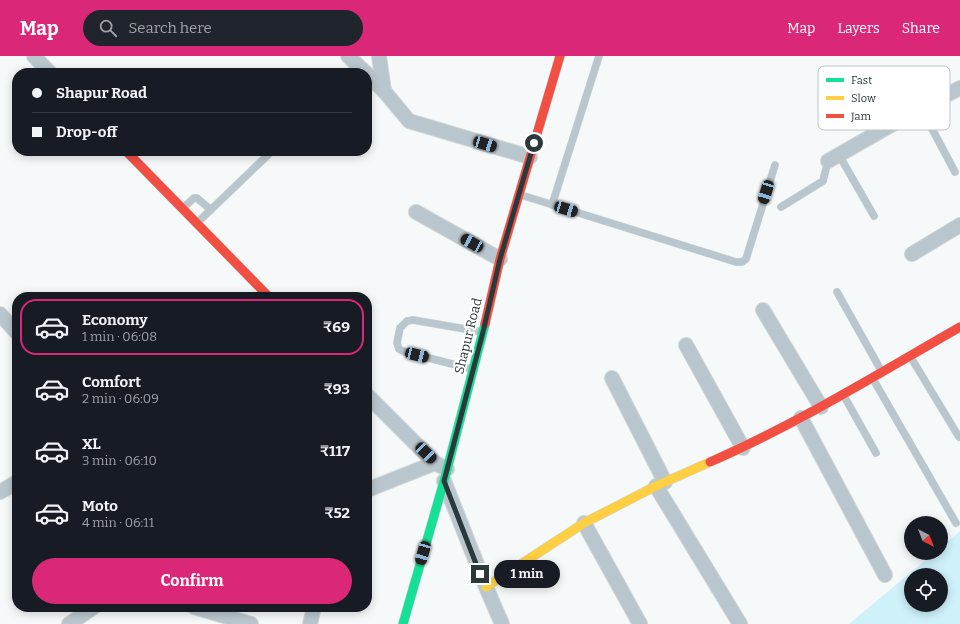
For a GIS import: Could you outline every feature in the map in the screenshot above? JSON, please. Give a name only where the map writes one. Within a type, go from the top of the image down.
[{"type":"street","points":[[34,56],[45,68]]},
{"type":"street","points":[[348,56],[360,68]]},
{"type":"street","points":[[379,56],[384,90]]},
{"type":"street","name":"Shapur Road","points":[[403,624],[442,471],[483,332],[500,259],[560,56]]},
{"type":"street","points":[[372,79],[384,90],[409,121],[530,157]]},
{"type":"street","points":[[950,93],[960,88]]},
{"type":"street","points":[[834,158],[883,130]]},
{"type":"street","points":[[131,156],[264,292]]},
{"type":"street","points":[[416,212],[500,259]]},
{"type":"street","points":[[912,254],[960,225]]},
{"type":"street","points":[[763,310],[821,407]]},
{"type":"street","points":[[0,314],[12,327]]},
{"type":"street","points":[[486,587],[584,523],[661,484],[743,448],[801,418],[960,327]]},
{"type":"street","points":[[686,345],[743,448]]},
{"type":"street","points":[[612,378],[661,484],[740,624]]},
{"type":"street","points":[[372,400],[442,471],[486,587],[502,624]]},
{"type":"street","points":[[801,418],[885,575]]},
{"type":"street","points":[[372,489],[442,471]]},
{"type":"street","points":[[0,492],[12,485]]},
{"type":"street","points":[[584,523],[640,624]]},
{"type":"street","points":[[68,624],[86,612]]},
{"type":"street","points":[[211,612],[251,624]]},
{"type":"street","points":[[310,624],[313,612]]},
{"type":"lane","points":[[552,205],[599,56]]},
{"type":"lane","points":[[933,130],[955,172]]},
{"type":"lane","points":[[196,223],[267,156]]},
{"type":"lane","points":[[781,207],[824,181],[834,158]]},
{"type":"lane","points":[[834,158],[874,216]]},
{"type":"lane","points":[[519,194],[736,262],[742,262],[746,259],[775,165]]},
{"type":"lane","points":[[182,209],[194,198],[197,198],[211,210]]},
{"type":"lane","points":[[837,292],[882,372]]},
{"type":"lane","points":[[473,369],[405,352],[399,349],[397,344],[400,328],[406,321],[413,320],[483,332]]},
{"type":"lane","points":[[910,356],[959,437]]},
{"type":"lane","points":[[872,378],[956,523]]},
{"type":"lane","points":[[843,394],[876,453]]},
{"type":"shaded area","points":[[960,531],[960,624],[849,624],[904,578],[904,612],[948,612],[948,568],[916,568],[926,560],[948,560],[948,541]]},
{"type":"traffic: fast","points":[[403,624],[444,481],[485,324]]},
{"type":"traffic: slow","points":[[486,587],[584,523],[656,486],[710,462]]},
{"type":"traffic: jam","points":[[485,324],[500,259],[560,56]]},
{"type":"traffic: jam","points":[[131,156],[264,292]]},
{"type":"traffic: jam","points":[[710,462],[806,415],[960,327]]},
{"type":"route","points":[[480,574],[444,481],[483,332],[500,259],[534,143]]}]
